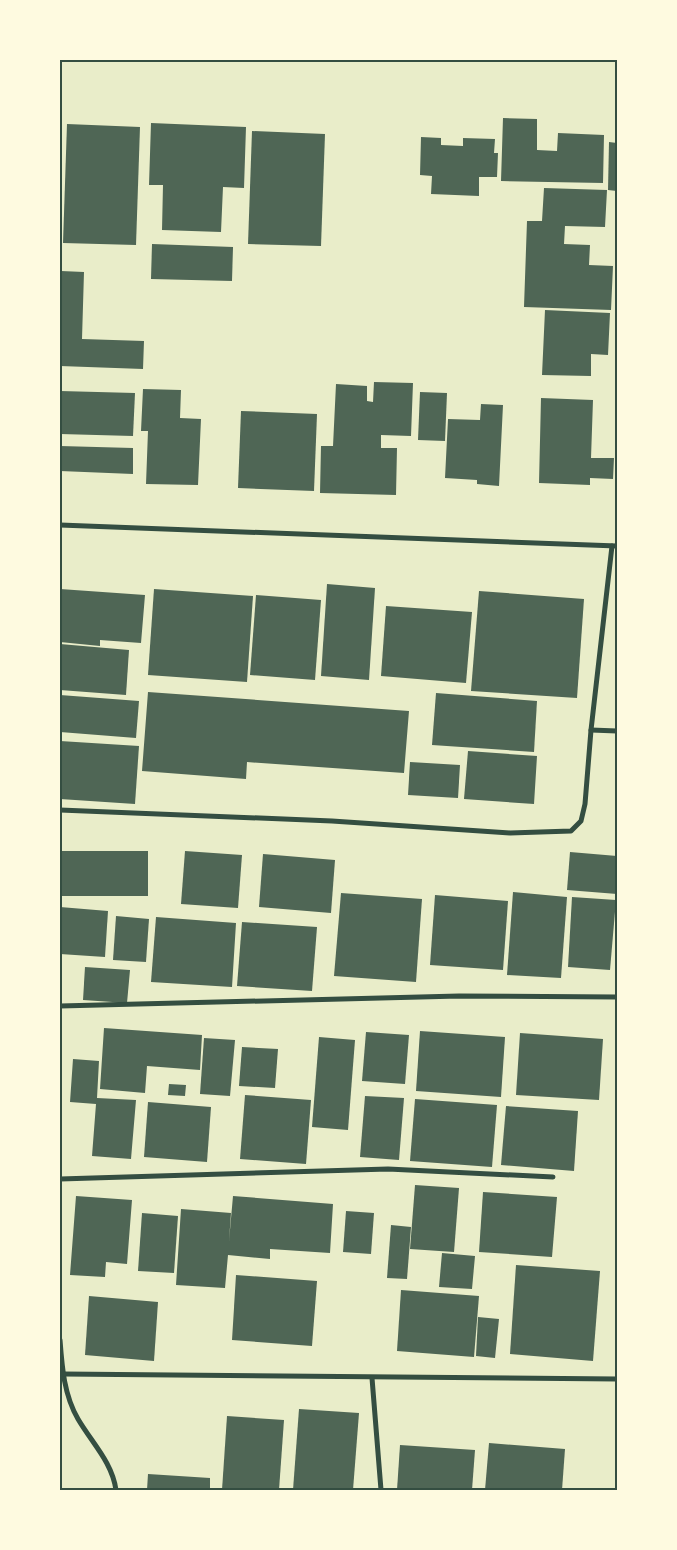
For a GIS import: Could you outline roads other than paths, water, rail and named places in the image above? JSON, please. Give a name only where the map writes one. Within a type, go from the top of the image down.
[{"type":"street","points":[[60,525],[615,546],[591,730],[585,804],[581,821],[571,831],[490,832],[332,821],[60,810]]},
{"type":"street","points":[[591,730],[617,731]]},
{"type":"street","points":[[60,1014],[60,1005],[459,996],[617,997]]},
{"type":"street","points":[[60,1179],[388,1169],[553,1177]]},
{"type":"street","points":[[60,1340],[63,1374],[69,1401],[112,1470],[116,1490]]},
{"type":"street","points":[[63,1374],[617,1379]]},
{"type":"street","points":[[372,1378],[381,1490]]}]
